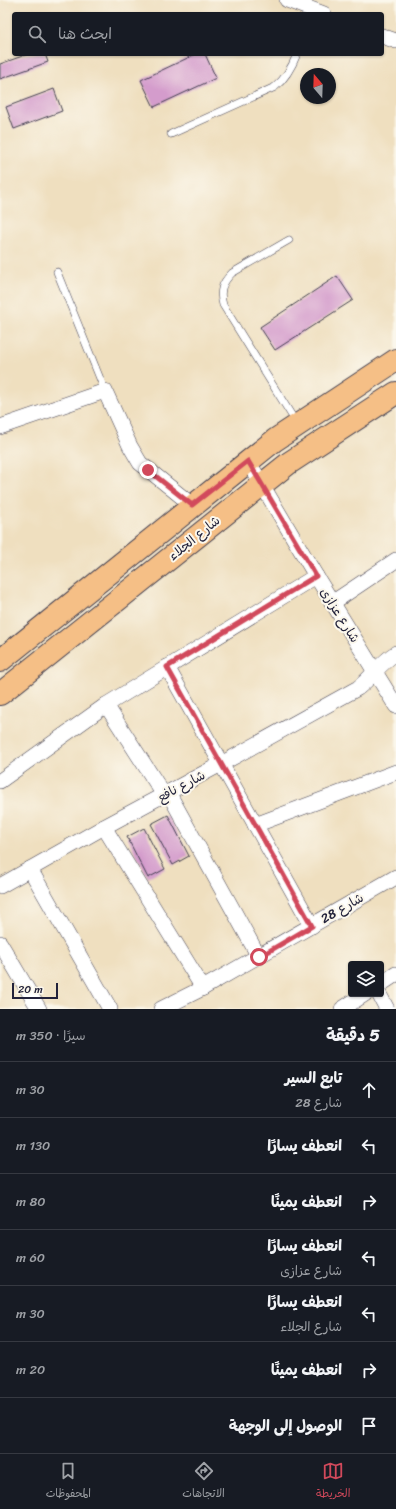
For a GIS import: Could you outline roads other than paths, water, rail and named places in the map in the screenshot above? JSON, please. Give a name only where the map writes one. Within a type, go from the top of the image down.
[{"type":"main road","name":"شارع الجلاء","points":[[0,661],[248,461],[298,424],[396,360]]},
{"type":"main road","name":"شارع الجلاء","points":[[0,694],[262,484],[300,456],[396,393]]},
{"type":"street","points":[[287,0],[316,12]]},
{"type":"street","points":[[384,37],[396,41]]},
{"type":"street","points":[[0,427],[105,391],[130,446],[140,463],[192,505]]},
{"type":"street","name":"شارع عزازى","points":[[248,461],[332,603],[396,706]]},
{"type":"street","points":[[332,603],[396,560]]},
{"type":"street","points":[[0,781],[106,705],[316,576]]},
{"type":"street","name":"شارع نافع","points":[[2,881],[30,869],[358,688],[384,661],[396,653]]},
{"type":"street","points":[[167,667],[312,926]]},
{"type":"street","points":[[106,705],[166,794],[259,957]]},
{"type":"street","points":[[255,825],[396,772]]},
{"type":"street","points":[[104,827],[203,988]]},
{"type":"street","points":[[30,869],[110,1009]]},
{"type":"street","name":"شارع 28","points":[[161,1009],[259,957],[396,877]]},
{"type":"street","points":[[0,943],[39,1009]]},
{"type":"street","points":[[384,982],[396,974]]},
{"type":"street","points":[[342,1009],[360,997]]},
{"type":"street","points":[[381,997],[387,1009]]},
{"type":"lane","points":[[171,134],[275,87],[288,74],[296,56]]},
{"type":"lane","points":[[289,240],[232,273],[225,279],[221,287],[220,296],[223,305],[298,424]]},
{"type":"lane","points":[[57,272],[105,391]]}]
